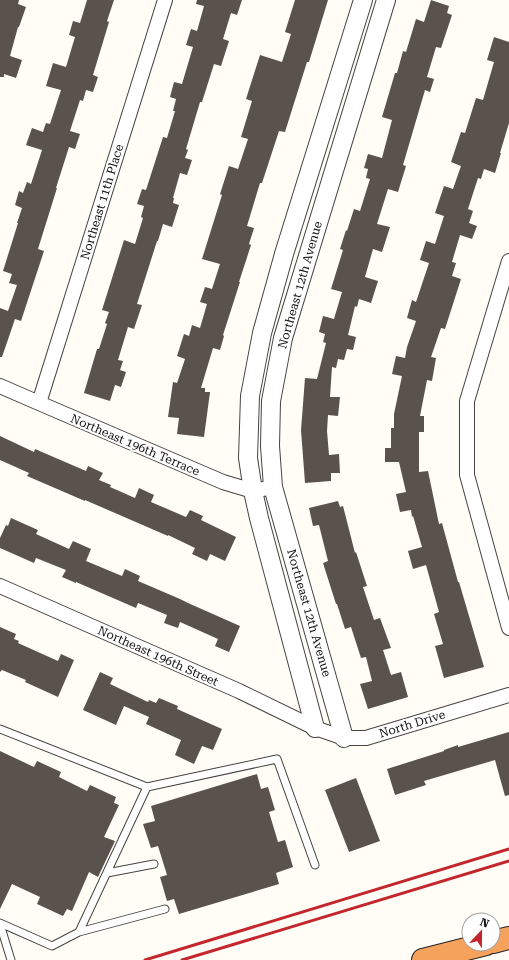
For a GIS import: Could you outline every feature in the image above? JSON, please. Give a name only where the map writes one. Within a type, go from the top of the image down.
[{"type":"highway","points":[[423,960],[461,950]]},
{"type":"street","name":"Northeast 11th Place","points":[[39,403],[165,0]]},
{"type":"street","name":"Northeast 12th Avenue","points":[[316,728],[253,491],[248,458],[250,396],[262,333],[284,254],[363,0]]},
{"type":"street","name":"Northeast 12th Avenue","points":[[344,738],[274,488],[270,446],[271,401],[283,338],[386,0]]},
{"type":"street","points":[[509,261],[467,401],[467,475],[509,628]]},
{"type":"street","name":"Northeast 196th Terrace","points":[[0,386],[222,482],[253,491],[274,488]]},
{"type":"street","name":"Northeast 196th Street","points":[[0,586],[239,691],[316,728]]},
{"type":"street","name":"North Drive","points":[[316,728],[344,738],[366,738],[509,695]]},
{"type":"lane","points":[[0,729],[147,787],[277,758],[315,866]]},
{"type":"lane","points":[[79,932],[147,787]]},
{"type":"lane","points":[[107,873],[154,864]]},
{"type":"lane","points":[[0,924],[52,946],[79,932],[165,909]]},
{"type":"lane","points":[[0,924],[10,960]]},
{"type":"building","points":[[0,0],[19,0],[18,4],[26,7],[18,27],[10,56],[22,60],[16,78],[4,74],[4,77],[0,77]]},
{"type":"building","points":[[87,0],[114,0],[93,75],[98,77],[93,92],[86,90],[83,101],[80,100],[70,131],[80,134],[75,149],[69,147],[56,188],[38,249],[44,251],[21,321],[15,319],[2,357],[0,357],[0,308],[8,311],[17,285],[9,283],[12,274],[3,271],[22,208],[15,205],[19,191],[23,193],[27,182],[31,184],[42,150],[26,145],[32,128],[43,132],[46,123],[50,124],[61,90],[46,86],[53,63],[66,67],[75,37],[69,35],[73,21],[80,23]]},
{"type":"building","points":[[197,0],[242,0],[237,15],[231,13],[223,39],[229,41],[221,66],[214,64],[202,102],[200,102],[186,149],[188,150],[185,158],[192,160],[187,175],[180,173],[173,198],[173,203],[179,205],[172,227],[163,224],[157,241],[137,304],[142,305],[134,329],[128,327],[118,360],[123,361],[120,370],[126,372],[121,387],[115,385],[110,401],[84,393],[97,349],[99,349],[107,324],[105,323],[109,312],[102,310],[124,240],[135,244],[143,218],[141,217],[144,206],[137,204],[142,189],[146,190],[163,137],[167,138],[175,111],[173,111],[176,99],[170,97],[174,82],[182,84],[193,47],[186,45],[191,29],[197,31],[204,6],[196,4]]},
{"type":"building","points":[[295,0],[328,0],[285,132],[279,131],[262,183],[260,183],[247,226],[254,228],[249,244],[251,245],[223,335],[220,350],[213,348],[201,388],[205,388],[205,392],[210,392],[204,437],[177,434],[179,418],[168,417],[173,382],[177,383],[185,359],[177,356],[184,334],[189,336],[192,325],[200,328],[207,304],[200,302],[205,287],[212,289],[220,264],[202,259],[222,195],[220,194],[229,166],[238,169],[248,139],[241,137],[252,101],[246,99],[260,55],[282,62],[291,34],[285,32]]},
{"type":"building","points":[[431,0],[449,6],[447,13],[452,15],[441,48],[436,47],[427,77],[434,79],[430,92],[425,90],[403,165],[406,166],[398,192],[388,189],[377,224],[390,227],[382,252],[373,249],[365,277],[378,281],[371,303],[359,299],[357,307],[355,306],[348,335],[356,337],[353,350],[347,349],[344,360],[338,359],[336,368],[332,367],[330,397],[340,397],[338,416],[328,415],[327,431],[329,455],[339,454],[340,473],[331,473],[331,481],[305,483],[301,430],[305,378],[317,379],[326,343],[323,342],[325,334],[319,332],[323,316],[334,319],[342,292],[331,289],[343,250],[340,249],[346,230],[347,231],[354,209],[360,211],[370,179],[366,178],[368,169],[364,168],[368,154],[382,158],[392,120],[382,117],[395,73],[397,73],[403,51],[406,52],[416,19],[424,22]]},
{"type":"building","points":[[494,37],[509,42],[509,123],[495,173],[484,169],[481,179],[478,178],[468,209],[473,211],[469,223],[477,226],[472,239],[460,235],[452,262],[456,263],[452,276],[461,279],[445,329],[441,328],[431,357],[436,358],[432,381],[427,380],[420,416],[424,416],[424,432],[419,432],[419,472],[428,471],[439,524],[442,523],[484,667],[444,678],[435,646],[443,644],[434,614],[439,612],[426,565],[413,569],[408,551],[422,547],[411,510],[400,512],[396,494],[406,492],[399,462],[385,462],[385,448],[391,448],[391,428],[394,428],[394,414],[402,376],[392,374],[396,356],[405,358],[407,347],[416,321],[407,318],[412,300],[416,302],[429,263],[420,260],[426,241],[435,244],[444,216],[435,213],[444,186],[453,189],[461,166],[451,162],[461,132],[465,133],[476,98],[483,100],[494,62],[487,60]]},
{"type":"building","points":[[0,436],[34,452],[35,449],[86,471],[88,466],[103,473],[99,480],[111,485],[110,487],[135,498],[139,488],[154,495],[151,502],[186,517],[190,510],[203,516],[201,520],[236,537],[225,561],[210,554],[207,561],[192,554],[195,548],[168,535],[27,476],[29,473],[0,460]]},
{"type":"building","points":[[338,501],[340,507],[343,506],[355,553],[356,552],[367,586],[363,587],[374,620],[380,618],[391,648],[383,650],[391,675],[401,672],[408,697],[368,709],[360,684],[372,681],[366,657],[361,658],[351,627],[345,629],[323,563],[328,561],[319,525],[313,526],[309,508]]},
{"type":"building","points":[[11,518],[38,530],[36,534],[69,549],[73,541],[91,549],[86,561],[122,576],[125,569],[140,576],[138,581],[240,626],[229,652],[215,646],[218,639],[180,622],[178,628],[164,623],[167,615],[138,603],[136,608],[62,577],[66,570],[36,558],[34,563],[0,548],[0,538],[6,525],[8,526]]},
{"type":"building","points":[[0,627],[16,634],[14,639],[19,641],[18,643],[58,661],[61,654],[74,660],[58,697],[25,682],[26,680],[2,670],[0,672]]},
{"type":"building","points":[[100,672],[113,678],[110,684],[148,702],[149,700],[156,703],[159,698],[178,706],[177,709],[222,729],[213,750],[202,746],[194,764],[175,755],[181,740],[146,724],[149,717],[124,706],[116,725],[83,710]]},
{"type":"building","points":[[509,732],[509,795],[505,796],[495,760],[424,781],[426,785],[395,795],[387,769],[444,751],[458,745],[458,747]]},
{"type":"building","points":[[0,751],[34,767],[37,761],[61,772],[59,777],[87,791],[90,785],[116,797],[114,803],[119,805],[104,837],[115,841],[98,877],[89,872],[72,911],[67,909],[63,916],[37,904],[40,897],[12,884],[0,909]]},
{"type":"building","points":[[257,774],[261,789],[268,787],[275,810],[269,812],[278,842],[285,840],[293,867],[276,873],[279,884],[179,914],[174,899],[167,901],[160,877],[167,875],[158,846],[151,848],[143,824],[155,821],[151,806]]},
{"type":"building","points":[[356,778],[380,841],[349,852],[325,790]]},
{"type":"railway","points":[[145,960],[509,849]]},
{"type":"railway","points":[[182,960],[509,861]]}]
